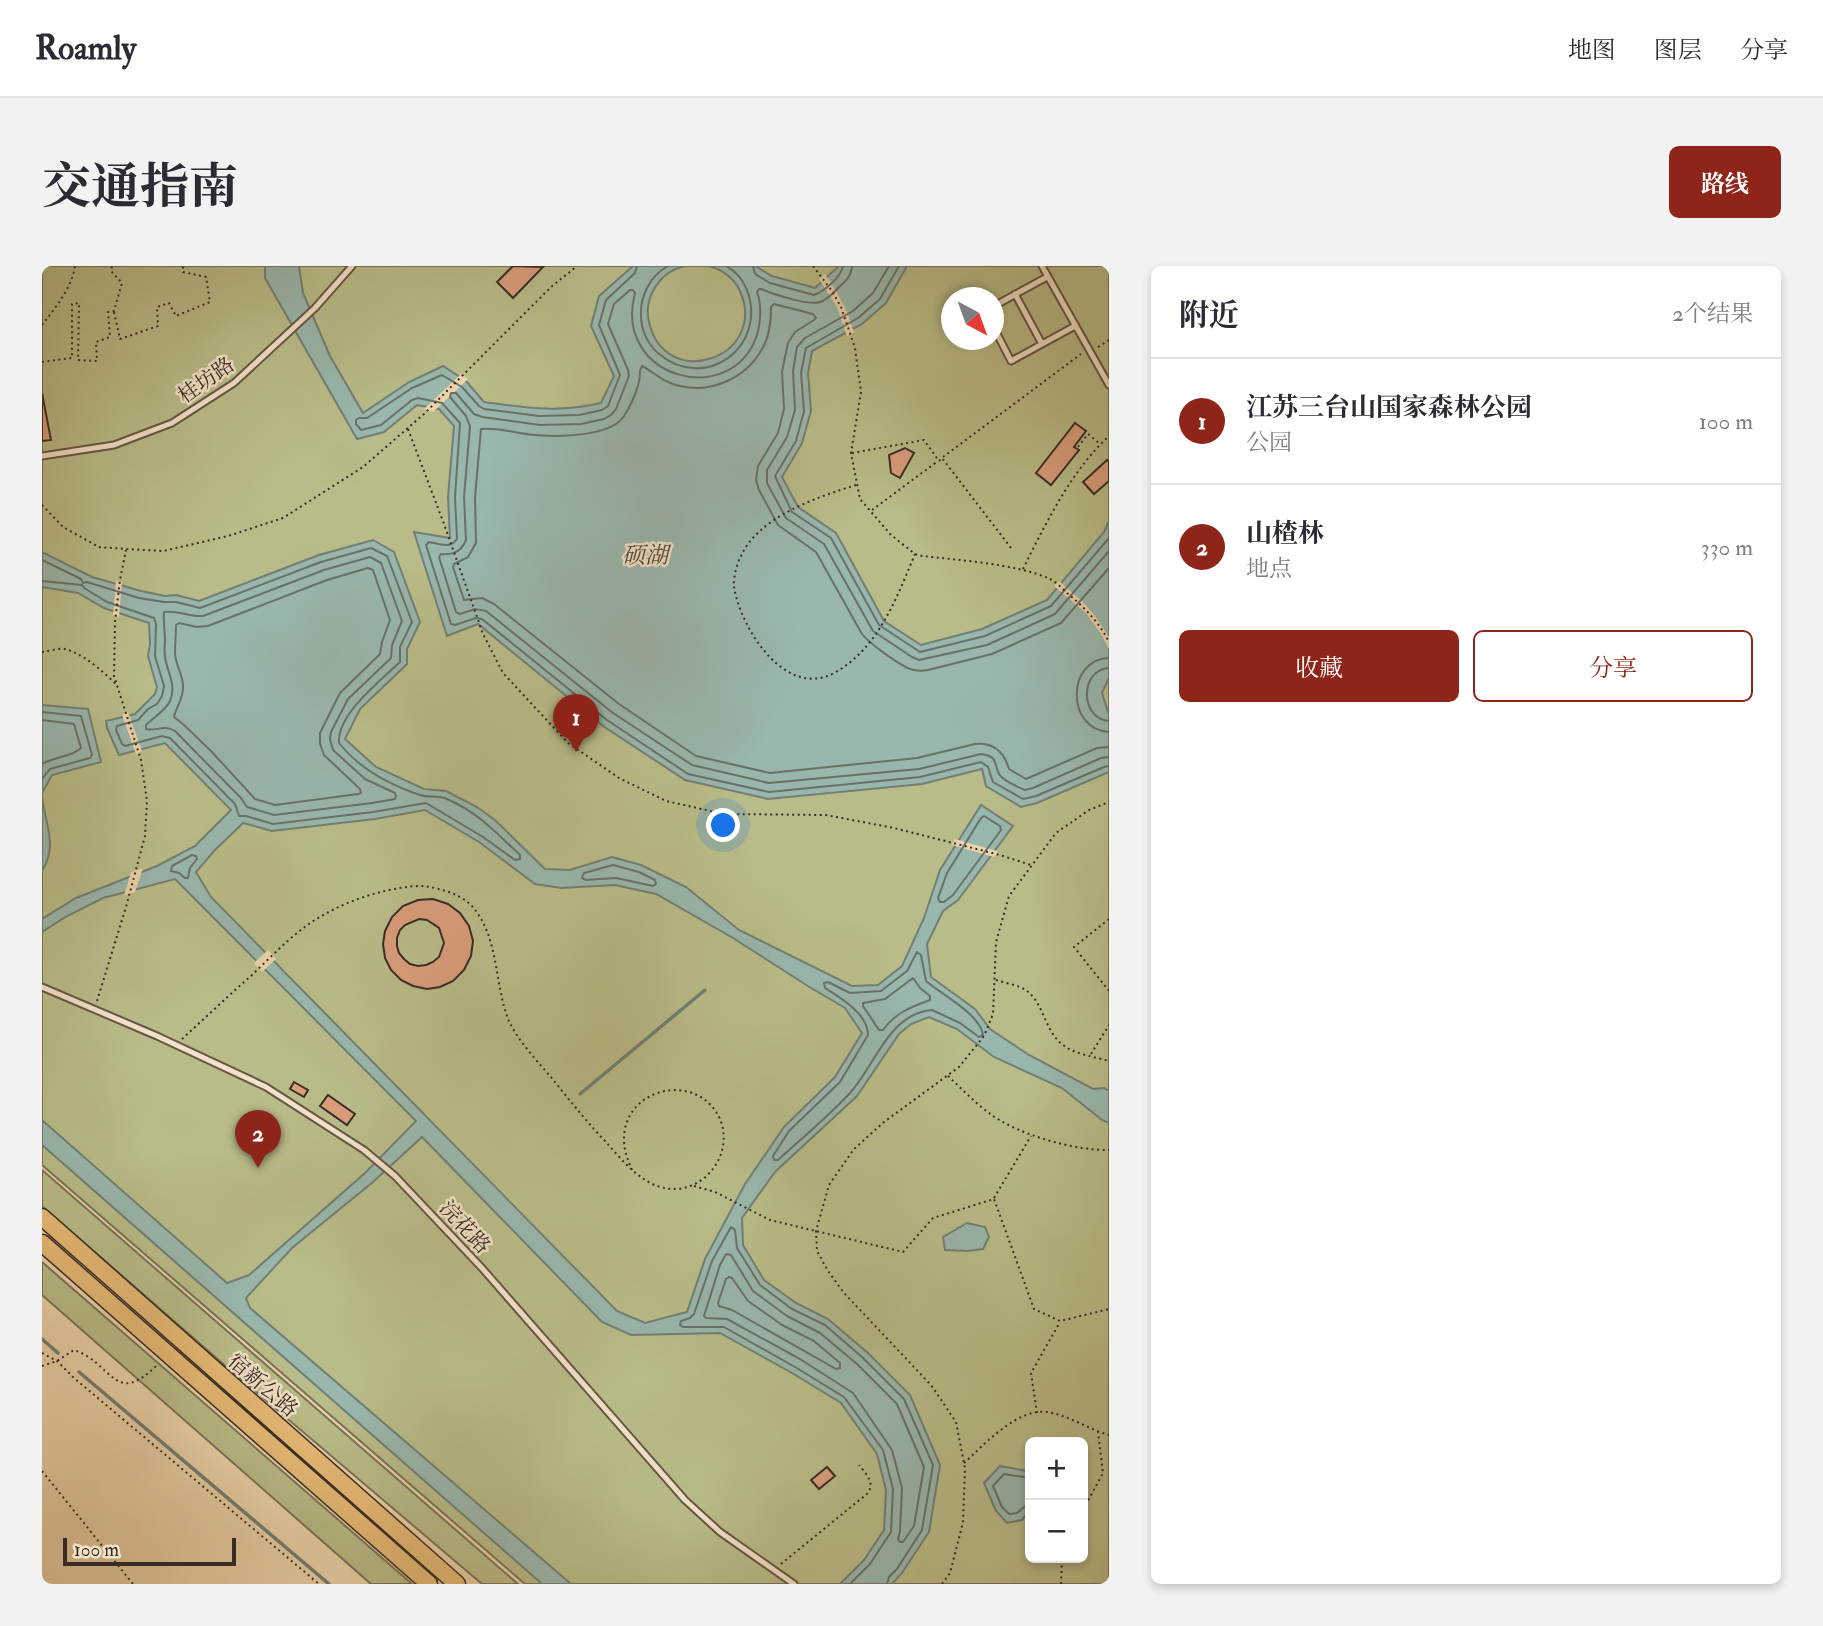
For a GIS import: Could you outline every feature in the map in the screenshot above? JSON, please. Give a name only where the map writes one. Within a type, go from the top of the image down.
[{"type":"highway","name":"宿新公路","points":[[42,1217],[457,1584]]},
{"type":"highway","name":"宿新公路","points":[[42,1243],[429,1584]]},
{"type":"lane","name":"桂坊路","points":[[42,456],[114,445],[172,423],[234,383],[316,308],[352,266]]},
{"type":"lane","points":[[1042,266],[1109,385]]},
{"type":"lane","points":[[1004,300],[1047,277]]},
{"type":"lane","points":[[1015,294],[1042,344]]},
{"type":"lane","points":[[1004,348],[1011,361],[1075,326]]},
{"type":"lane","name":"浣花路","points":[[42,987],[266,1087],[364,1150],[395,1176],[481,1267],[685,1500],[720,1532],[794,1584]]},
{"type":"path","points":[[42,325],[62,298],[75,266]]},
{"type":"path","points":[[112,266],[111,271],[122,283],[114,311],[120,339],[158,326],[157,307],[169,303],[176,316],[211,302],[206,277],[183,272],[183,266]]},
{"type":"path","points":[[42,505],[63,527],[99,547],[163,551],[228,536],[283,518],[363,467],[408,429],[551,287],[577,266]]},
{"type":"path","points":[[813,266],[841,307],[855,348],[861,392],[850,453],[860,499],[891,535],[915,554],[1023,571],[1052,580],[1093,617],[1109,642]]},
{"type":"path","points":[[42,362],[72,358],[72,304],[79,303],[78,360],[97,361],[96,342],[110,337],[108,312],[114,311]]},
{"type":"path","points":[[871,511],[1089,350],[1109,340]]},
{"type":"path","points":[[408,429],[483,634],[503,673],[568,743],[619,778],[667,801],[724,814],[826,815],[894,828],[1031,865]]},
{"type":"path","points":[[1078,447],[1088,434],[1100,444]]},
{"type":"path","points":[[1023,571],[1065,492],[1094,450],[1109,436]]},
{"type":"path","points":[[850,453],[924,440],[1011,548]]},
{"type":"path","points":[[857,484],[812,499],[788,511],[757,534],[741,555],[733,584],[746,625],[770,659],[791,673],[812,680],[835,673],[856,658],[887,616],[915,554]]},
{"type":"path","points":[[94,1009],[145,836],[147,801],[141,760],[114,676],[116,622],[126,549]]},
{"type":"path","points":[[42,652],[62,648],[103,671],[117,685]]},
{"type":"path","points":[[942,1584],[950,1573],[963,1522],[964,1463],[956,1422],[931,1385],[844,1293],[817,1251],[816,1231],[830,1185],[853,1149],[884,1122],[959,1067],[984,1036],[993,1014],[996,942],[1009,896],[1056,833],[1089,810],[1109,802]]},
{"type":"path","points":[[176,1045],[278,950],[323,915],[361,897],[411,886],[429,886],[449,891],[464,899],[476,911],[490,937],[507,1018],[537,1062],[632,1170],[657,1186],[668,1189],[681,1189],[707,1177],[717,1164],[723,1148],[723,1132],[718,1116],[709,1103],[695,1094],[679,1089],[663,1090],[648,1097],[635,1108],[627,1122],[624,1138],[632,1170]]},
{"type":"path","points":[[1109,919],[1074,947],[1109,991]]},
{"type":"path","points":[[995,980],[1026,990],[1037,1002],[1046,1023],[1062,1045],[1109,1061]]},
{"type":"path","points":[[1091,1055],[1109,1025]]},
{"type":"path","points":[[947,1075],[990,1115],[1031,1136],[1093,1150],[1109,1150]]},
{"type":"path","points":[[693,1185],[724,1196],[770,1220],[903,1252],[933,1217],[994,1199],[1031,1136]]},
{"type":"path","points":[[994,1199],[1034,1309],[1060,1321],[1109,1308]]},
{"type":"path","points":[[1037,1413],[1031,1373],[1060,1321]]},
{"type":"path","points":[[42,1366],[75,1350],[84,1353],[124,1384],[146,1376],[168,1354]]},
{"type":"path","points":[[42,1353],[57,1361],[319,1584]]},
{"type":"path","points":[[964,1463],[1006,1426],[1028,1415],[1045,1411],[1109,1435]]},
{"type":"path","points":[[1088,1501],[1103,1473],[1098,1431]]},
{"type":"path","points":[[773,1570],[868,1493],[871,1483],[859,1465]]},
{"type":"path","points":[[42,1471],[133,1584]]},
{"type":"path","points":[[1061,1584],[1062,1563]]},
{"type":"green space","points":[[42,266],[1109,266],[1109,1584],[525,1584],[42,1165]]},
{"type":"green space","points":[[42,1170],[518,1584],[482,1584],[229,1369],[42,1206]]},
{"type":"green space","points":[[42,1262],[412,1584],[371,1584],[42,1295]]},
{"type":"water","name":"硕湖","points":[[265,266],[299,266],[303,293],[330,356],[363,413],[409,382],[443,366],[466,381],[484,402],[557,409],[601,403],[614,376],[591,326],[599,296],[633,266],[686,266],[669,273],[656,286],[651,294],[648,313],[659,344],[674,357],[692,361],[711,358],[728,349],[740,334],[745,314],[740,291],[731,278],[722,271],[707,266],[755,266],[772,276],[815,288],[839,266],[907,266],[886,303],[862,324],[812,351],[808,373],[811,411],[802,443],[782,477],[798,507],[836,533],[884,621],[921,645],[982,629],[1047,600],[1104,532],[1109,521],[1109,678],[1102,693],[1109,715],[1109,772],[1037,803],[1021,807],[986,786],[982,769],[922,784],[768,799],[685,780],[603,726],[478,624],[447,636],[414,532],[450,538],[448,497],[454,426],[439,409],[417,405],[384,432],[357,439],[265,278]]},
{"type":"water","points":[[373,540],[394,552],[420,622],[407,649],[407,664],[360,709],[345,739],[376,767],[424,789],[446,791],[477,807],[495,820],[545,869],[570,870],[612,857],[641,865],[686,887],[739,930],[852,986],[878,985],[902,966],[924,918],[940,870],[981,805],[1013,826],[958,900],[943,911],[927,944],[931,977],[975,1009],[990,1029],[1029,1055],[1093,1089],[1104,1088],[1109,1091],[1109,1123],[1062,1088],[994,1057],[957,1029],[929,1017],[911,1024],[899,1034],[857,1096],[775,1172],[742,1218],[743,1245],[764,1280],[796,1303],[828,1319],[868,1353],[910,1395],[940,1465],[929,1532],[892,1584],[840,1584],[864,1560],[884,1530],[886,1490],[877,1454],[841,1403],[720,1333],[631,1335],[602,1322],[422,1137],[373,1182],[292,1248],[246,1298],[250,1308],[571,1584],[542,1584],[42,1145],[42,1120],[227,1283],[249,1275],[365,1173],[416,1121],[175,879],[103,898],[42,932],[42,919],[76,898],[157,866],[195,846],[231,810],[165,743],[119,755],[106,721],[135,714],[155,694],[157,687],[148,656],[149,623],[104,608],[78,593],[42,587],[42,552],[92,577],[141,591],[199,601],[319,555]],"holes":[[[425,810],[479,842],[535,884],[561,888],[615,885],[656,894],[845,1008],[862,1033],[835,1077],[784,1127],[745,1184],[705,1259],[687,1312],[645,1323],[617,1311],[211,897],[196,872],[243,823],[272,831],[375,819]]]},
{"type":"water","points":[[42,705],[88,709],[101,762],[52,775],[42,793]]},
{"type":"water","points":[[42,795],[50,842],[47,861],[42,871]]},
{"type":"water","points":[[967,1223],[985,1227],[989,1237],[983,1249],[945,1250],[943,1237]]},
{"type":"water","points":[[1000,1466],[1025,1471],[1025,1516],[1022,1520],[1007,1523],[996,1511],[984,1483]]},
{"type":"pier","points":[[825,274],[847,312],[854,332],[847,336],[837,307],[819,279]]},
{"type":"pier","points":[[461,374],[468,379],[433,412],[424,409]]},
{"type":"pier","points":[[116,581],[122,582],[119,617],[113,615]]},
{"type":"pier","points":[[1059,581],[1095,616],[1109,637],[1109,649],[1086,613],[1054,586]]},
{"type":"pier","points":[[128,712],[142,751],[136,754],[122,715]]},
{"type":"pier","points":[[955,839],[997,851],[997,854],[994,857],[952,845]]},
{"type":"pier","points":[[143,868],[135,892],[124,896],[131,872]]},
{"type":"pier","points":[[268,950],[276,959],[262,972],[254,963]]},
{"type":"building","points":[[513,266],[543,267],[513,298],[497,282]]},
{"type":"building","points":[[42,393],[51,440],[42,441]]},
{"type":"building","points":[[1075,423],[1086,431],[1074,447],[1079,450],[1051,485],[1036,473]]},
{"type":"building","points":[[905,448],[914,453],[900,478],[891,473],[889,455]]},
{"type":"building","points":[[1107,460],[1109,481],[1094,494],[1083,482]]},
{"type":"building","points":[[433,899],[448,904],[460,913],[469,926],[473,941],[471,956],[464,970],[453,981],[440,987],[427,989],[401,980],[391,970],[385,958],[385,931],[392,917],[403,906],[418,900]],"holes":[[[419,919],[427,920],[439,928],[444,943],[439,957],[426,965],[410,964],[399,953],[397,938],[400,930]]]},
{"type":"building","points":[[294,1082],[308,1090],[304,1097],[290,1089]]},
{"type":"building","points":[[328,1095],[355,1114],[347,1125],[320,1106]]},
{"type":"building","points":[[827,1467],[835,1476],[819,1489],[811,1480]]},
{"type":"waterway","points":[[580,1094],[705,990]]},
{"type":"waterway","points":[[42,1339],[58,1353]]},
{"type":"waterway","points":[[79,1372],[329,1584]]},
{"type":"place","name":"江苏三台山国家森林公园","points":[[576,752]]},
{"type":"place","name":"山楂林","points":[[258,1168]]}]
